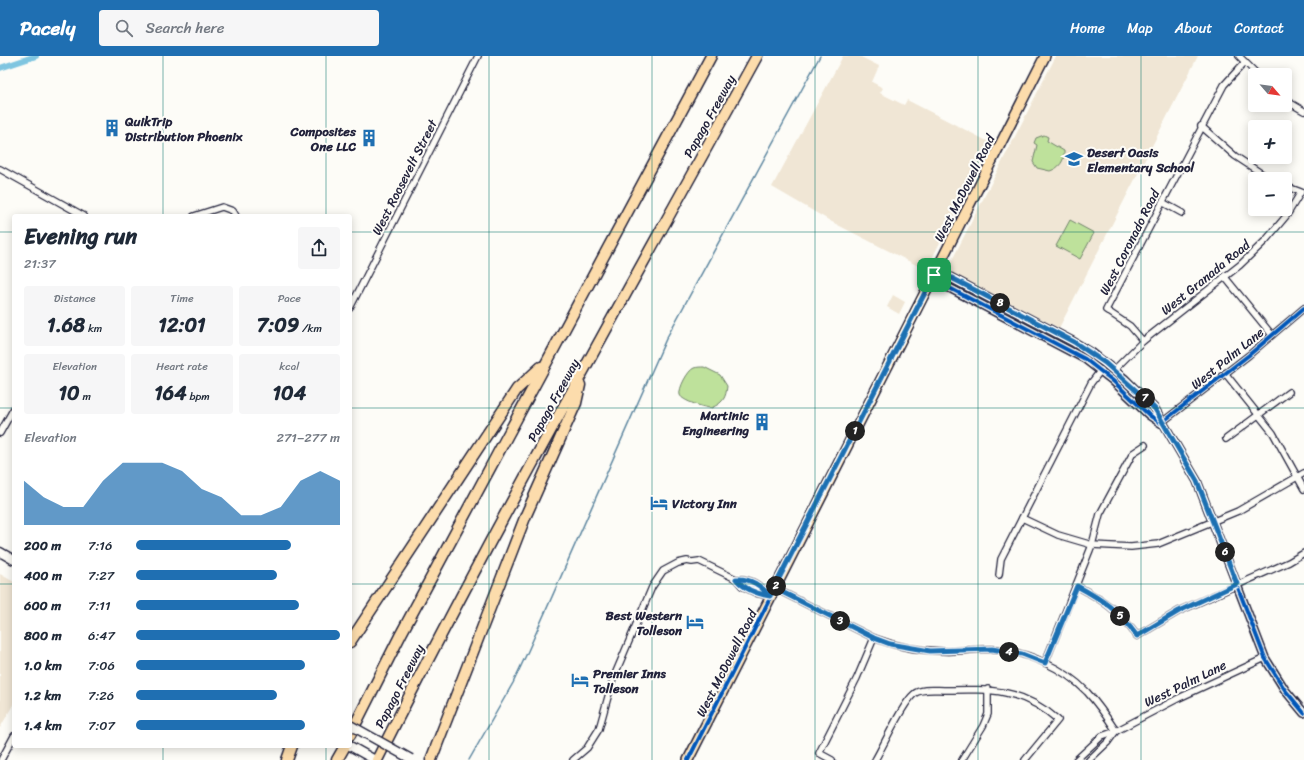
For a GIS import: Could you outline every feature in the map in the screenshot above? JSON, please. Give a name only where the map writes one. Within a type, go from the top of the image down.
[{"type":"highway","name":"Papago Freeway","points":[[352,731],[402,634],[711,56]]},
{"type":"highway","name":"Papago Freeway","points":[[376,760],[432,649],[757,56]]},
{"type":"highway","points":[[352,639],[517,389],[547,362]]},
{"type":"highway","points":[[431,760],[526,515],[576,403],[584,372]]},
{"type":"highway","points":[[288,760],[291,748]]},
{"type":"highway","points":[[338,760],[344,748]]},
{"type":"main road","name":"West McDowell Road","points":[[688,760],[1045,56]]},
{"type":"main road","points":[[0,552],[12,559]]},
{"type":"main road","points":[[352,726],[412,760]]},
{"type":"main road","points":[[352,747],[376,760]]},
{"type":"street","name":"West Roosevelt Street","points":[[352,300],[478,56]]},
{"type":"street","points":[[1239,56],[1251,68]]},
{"type":"street","name":"West Coronado Road","points":[[1143,342],[1130,326],[1106,310],[1201,126],[1227,80],[1245,62]]},
{"type":"street","points":[[1292,104],[1304,111]]},
{"type":"street","points":[[1201,126],[1235,156],[1259,172]]},
{"type":"street","points":[[0,169],[80,214]]},
{"type":"street","name":"West Granada Road","points":[[1292,189],[1300,192],[1292,206]]},
{"type":"street","points":[[1162,202],[1182,213]]},
{"type":"street","points":[[200,214],[222,207],[235,213]]},
{"type":"street","name":"West Granada Road","points":[[1114,370],[1143,342],[1224,276],[1240,265],[1266,240],[1286,216]]},
{"type":"street","points":[[934,275],[946,275],[1083,347],[1114,370],[1155,409],[1161,423],[1185,458],[1197,481],[1214,521],[1265,658],[1285,690],[1304,713]]},
{"type":"street","points":[[934,275],[940,283],[1078,355],[1101,370],[1149,416],[1161,423]]},
{"type":"street","points":[[1224,276],[1272,335]]},
{"type":"street","name":"West Palm Lane","points":[[1161,423],[1304,308]]},
{"type":"street","points":[[1078,355],[1083,347]]},
{"type":"street","points":[[999,575],[1001,559],[1091,383],[1101,370]]},
{"type":"street","points":[[1225,372],[1273,433],[1304,489]]},
{"type":"street","points":[[1226,439],[1289,392]]},
{"type":"street","points":[[0,433],[12,412]]},
{"type":"street","points":[[1045,663],[1077,586],[1092,545],[1100,514],[1133,453],[1145,445]]},
{"type":"street","points":[[1022,518],[1058,535],[1092,545],[1131,547],[1158,544],[1238,510],[1304,473]]},
{"type":"street","points":[[1077,586],[1102,599],[1126,621],[1137,636],[1179,611],[1289,562],[1304,553]]},
{"type":"street","points":[[573,760],[587,748],[598,729],[611,684],[650,593],[658,578],[671,565],[687,560],[692,562],[699,561],[736,579],[742,586],[756,593],[772,592],[890,644],[930,651],[992,649],[1022,654],[1045,663],[1069,677],[1086,692],[1116,731]]},
{"type":"street","points":[[832,760],[819,753],[857,678],[874,638]]},
{"type":"street","name":"West Palm Lane","points":[[1076,760],[1102,736],[1116,731],[1173,701],[1265,658]]},
{"type":"street","points":[[962,760],[988,714],[988,689]]},
{"type":"street","points":[[875,760],[907,702],[915,693],[925,690],[988,689],[1019,695],[1048,711],[1058,720],[1025,760]]},
{"type":"street","name":"West Palm Lane","points":[[1089,760],[1108,742],[1116,731]]},
{"type":"street","points":[[1,760],[12,740]]},
{"type":"shaded area","points":[[843,56],[859,56],[879,66],[872,82],[883,88],[880,93],[904,105],[907,100],[991,143],[926,270],[832,222],[772,187]]},
{"type":"shaded area","name":"Desert Oasis Elementary School","points":[[1056,56],[1198,56],[1059,328],[954,275],[950,269],[951,262]]},
{"type":"shaded area","points":[[893,295],[905,302],[899,314],[887,307]]},
{"type":"shaded area","points":[[0,574],[12,581],[12,707],[0,728]]},
{"type":"green space","points":[[1044,135],[1048,137],[1047,141],[1064,151],[1064,158],[1061,164],[1050,171],[1037,168],[1033,162],[1037,145],[1034,143],[1036,138]]},
{"type":"green space","points":[[1070,220],[1094,233],[1080,259],[1056,246]]},
{"type":"green space","points":[[704,367],[720,375],[727,386],[726,394],[723,400],[711,408],[689,402],[680,395],[682,384],[689,372],[694,368]]},
{"type":"waterway","points":[[0,68],[36,56]]},
{"type":"waterway","points":[[469,760],[513,683],[528,651],[666,339],[820,56]]},
{"type":"cycle path","points":[[934,275],[946,275],[1091,352],[1125,379],[1155,409],[1197,481],[1265,658],[1285,690],[1304,713]]},
{"type":"cycle path","points":[[934,275],[940,283],[1085,359],[1112,380],[1149,415],[1161,423]]},
{"type":"cycle path","points":[[688,760],[934,275]]},
{"type":"cycle path","points":[[1161,423],[1249,355],[1304,308]]},
{"type":"place","name":"QuikTrip Distribution Phoenix","points":[[112,128]]},
{"type":"place","name":"Composites One LLC","points":[[369,138]]},
{"type":"place","name":"Desert Oasis Elementary School","points":[[1074,159]]},
{"type":"place","name":"Martinic Engineering","points":[[762,422]]},
{"type":"place","name":"Victory Inn","points":[[659,503]]},
{"type":"place","name":"Best Western Tolleson","points":[[695,622]]},
{"type":"place","name":"Premier Inns Tolleson","points":[[580,680]]},
{"type":"route","points":[[934,275],[811,515],[774,588],[770,596],[758,594],[742,586],[736,579],[746,578],[762,587],[770,596],[774,588],[874,638],[890,644],[930,651],[992,649],[1022,654],[1045,663],[1077,586],[1102,599],[1126,621],[1137,636],[1179,611],[1237,584],[1197,481],[1185,458],[1161,423],[1155,409],[1125,379],[1091,352],[946,275],[934,275]]}]
